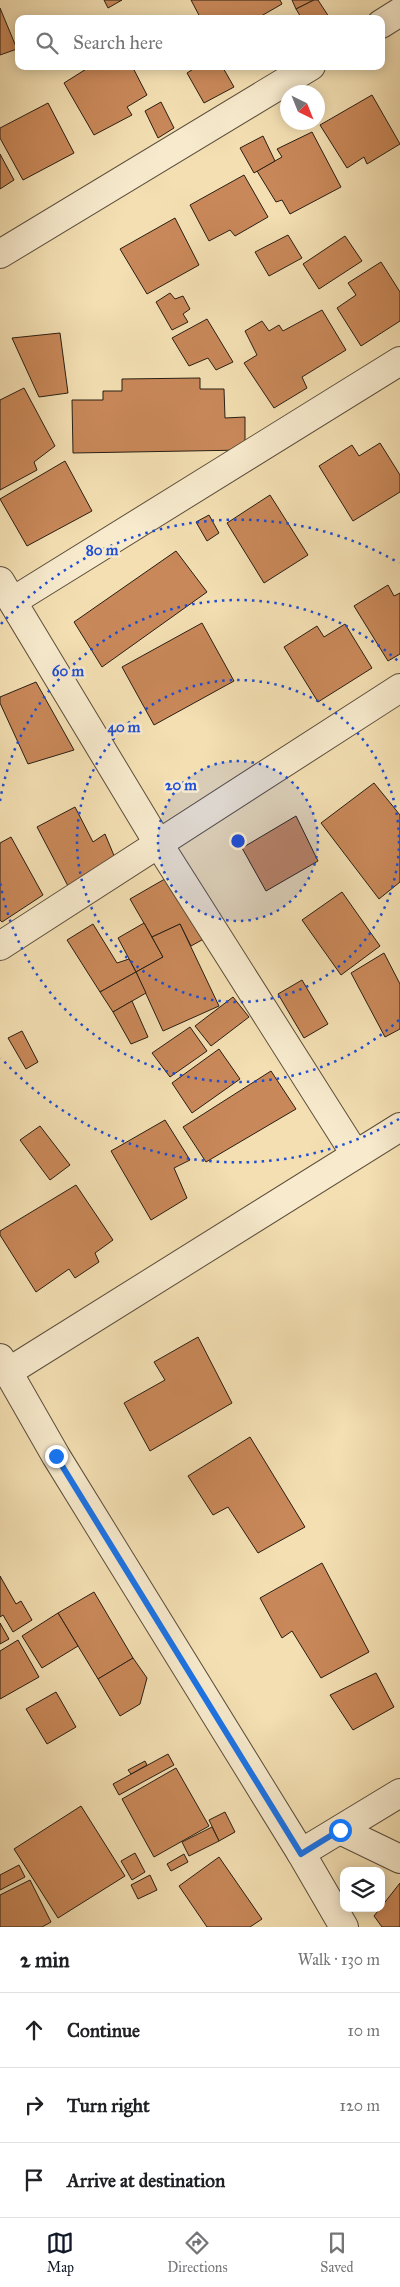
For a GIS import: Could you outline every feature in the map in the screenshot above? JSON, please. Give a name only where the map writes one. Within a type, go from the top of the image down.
[{"type":"street","points":[[385,21],[400,12]]},
{"type":"street","points":[[0,254],[304,70]]},
{"type":"street","points":[[355,1154],[158,843],[6,591],[400,361]]},
{"type":"street","points":[[0,946],[400,688]]},
{"type":"street","points":[[342,1927],[301,1854],[56,1456],[4,1365],[400,1127]]},
{"type":"street","points":[[301,1854],[400,1793]]},
{"type":"street","points":[[340,1830],[400,1859]]},
{"type":"building","points":[[104,0],[122,0],[108,8]]},
{"type":"building","points":[[191,0],[280,0],[282,4],[263,15],[199,15]]},
{"type":"building","points":[[292,0],[314,0],[296,9]]},
{"type":"building","points":[[314,0],[318,0],[328,15],[300,15],[296,9]]},
{"type":"building","points":[[0,8],[15,44],[15,50],[0,55]]},
{"type":"building","points":[[85,70],[134,70],[147,95],[127,107],[132,115],[94,135],[64,83]]},
{"type":"building","points":[[192,70],[224,70],[234,87],[204,103],[187,73]]},
{"type":"building","points":[[372,95],[400,144],[367,164],[364,157],[347,168],[323,130],[325,130],[325,122]]},
{"type":"building","points":[[161,102],[174,128],[158,138],[145,111]]},
{"type":"building","points":[[48,103],[74,153],[23,180],[0,138],[0,128]]},
{"type":"building","points":[[312,132],[341,187],[290,214],[282,200],[276,202],[257,171],[282,157],[277,149]]},
{"type":"building","points":[[263,136],[275,161],[254,173],[240,148]]},
{"type":"building","points":[[0,154],[14,180],[0,189]]},
{"type":"building","points":[[244,175],[268,217],[235,236],[230,230],[209,241],[190,205]]},
{"type":"building","points":[[175,218],[199,265],[147,294],[120,249]]},
{"type":"building","points":[[288,235],[302,258],[269,276],[255,252]]},
{"type":"building","points":[[345,236],[362,261],[319,289],[303,264]]},
{"type":"building","points":[[381,262],[400,292],[400,321],[361,346],[337,308],[356,295],[348,283]]},
{"type":"building","points":[[170,293],[175,299],[183,296],[190,309],[183,314],[188,322],[172,330],[156,302]]},
{"type":"building","points":[[322,310],[346,350],[302,377],[307,388],[274,408],[244,363],[257,355],[245,331],[262,321],[269,331],[279,325],[283,331]]},
{"type":"building","points":[[207,319],[233,362],[216,370],[208,358],[189,366],[172,338]]},
{"type":"building","points":[[60,333],[68,393],[39,397],[12,338]]},
{"type":"building","points":[[200,378],[200,389],[224,389],[225,418],[245,417],[245,450],[73,453],[72,400],[103,400],[103,391],[122,391],[122,379]]},
{"type":"building","points":[[24,388],[55,446],[34,462],[37,470],[0,490],[0,400]]},
{"type":"building","points":[[380,443],[400,475],[400,492],[353,521],[319,466],[352,445],[359,456]]},
{"type":"building","points":[[65,461],[92,511],[27,546],[0,499]]},
{"type":"building","points":[[270,495],[308,555],[264,583],[227,523]]},
{"type":"building","points":[[209,515],[219,533],[207,541],[196,522]]},
{"type":"building","points":[[176,551],[207,592],[102,667],[74,622]]},
{"type":"building","points":[[388,585],[394,596],[400,593],[400,654],[388,661],[354,606]]},
{"type":"building","points":[[202,623],[234,681],[154,725],[122,667]]},
{"type":"building","points":[[345,624],[372,668],[318,702],[284,647],[317,626],[324,637]]},
{"type":"building","points":[[36,682],[74,750],[28,764],[0,703],[0,697]]},
{"type":"building","points":[[374,783],[400,815],[400,882],[379,899],[321,823]]},
{"type":"building","points":[[75,807],[93,842],[105,834],[115,858],[68,886],[37,827]]},
{"type":"building","points":[[296,816],[318,861],[266,891],[242,848]]},
{"type":"building","points":[[11,837],[43,895],[2,922],[0,920],[0,843]]},
{"type":"building","points":[[170,876],[209,936],[191,946],[180,924],[152,937],[130,899]]},
{"type":"building","points":[[342,892],[380,946],[341,975],[302,920]]},
{"type":"building","points":[[144,923],[163,957],[136,972],[118,938]]},
{"type":"building","points":[[93,924],[117,963],[129,959],[136,972],[100,992],[67,940]]},
{"type":"building","points":[[180,924],[219,1006],[163,1031],[136,972],[163,957],[152,937]]},
{"type":"building","points":[[384,953],[400,984],[400,1029],[385,1037],[351,973]]},
{"type":"building","points":[[136,972],[146,993],[113,1012],[100,992]]},
{"type":"building","points":[[302,980],[328,1024],[304,1038],[278,994]]},
{"type":"building","points":[[233,997],[249,1017],[211,1046],[195,1026]]},
{"type":"building","points":[[132,1001],[148,1037],[131,1044],[113,1012]]},
{"type":"building","points":[[190,1027],[207,1051],[170,1077],[152,1053]]},
{"type":"building","points":[[22,1031],[38,1062],[26,1069],[8,1038]]},
{"type":"building","points":[[219,1049],[240,1079],[192,1113],[172,1083]]},
{"type":"building","points":[[271,1071],[296,1109],[206,1162],[183,1127]]},
{"type":"building","points":[[165,1120],[190,1160],[174,1168],[187,1198],[151,1220],[111,1151]]},
{"type":"building","points":[[40,1126],[70,1165],[50,1180],[20,1140]]},
{"type":"building","points":[[76,1185],[113,1240],[95,1253],[99,1262],[75,1278],[69,1269],[36,1292],[0,1235],[0,1231]]},
{"type":"building","points":[[198,1337],[232,1403],[150,1451],[124,1403],[165,1380],[154,1362]]},
{"type":"building","points":[[250,1437],[305,1527],[258,1553],[228,1507],[213,1515],[188,1476]]},
{"type":"building","points":[[322,1563],[369,1652],[321,1678],[292,1631],[282,1638],[260,1598]]},
{"type":"building","points":[[0,1576],[16,1604],[21,1601],[32,1620],[13,1632],[3,1615],[0,1617]]},
{"type":"building","points":[[94,1592],[133,1658],[98,1679],[58,1613]]},
{"type":"building","points":[[58,1613],[78,1646],[42,1668],[22,1636]]},
{"type":"building","points":[[0,1623],[9,1639],[0,1644]]},
{"type":"building","points":[[18,1640],[39,1677],[0,1699],[0,1651]]},
{"type":"building","points":[[133,1658],[147,1678],[140,1704],[120,1716],[98,1679]]},
{"type":"building","points":[[376,1673],[394,1707],[353,1730],[330,1695]]},
{"type":"building","points":[[56,1692],[76,1727],[47,1744],[26,1709]]},
{"type":"building","points":[[168,1754],[174,1765],[119,1795],[113,1784]]},
{"type":"building","points":[[145,1761],[147,1765],[131,1774],[128,1770]]},
{"type":"building","points":[[176,1768],[209,1826],[154,1857],[122,1799]]},
{"type":"building","points":[[81,1806],[125,1876],[58,1918],[14,1849]]},
{"type":"building","points":[[225,1812],[235,1832],[219,1841],[209,1820]]},
{"type":"building","points":[[212,1827],[219,1841],[189,1856],[182,1842]]},
{"type":"building","points":[[135,1853],[145,1872],[132,1880],[121,1861]]},
{"type":"building","points":[[184,1854],[188,1862],[171,1871],[167,1864]]},
{"type":"building","points":[[219,1857],[262,1919],[250,1927],[207,1927],[179,1886]]},
{"type":"building","points":[[19,1865],[25,1877],[0,1890],[0,1875]]},
{"type":"building","points":[[150,1875],[157,1890],[138,1899],[131,1885]]},
{"type":"building","points":[[30,1880],[51,1922],[42,1927],[0,1927],[0,1895]]},
{"type":"building","points":[[400,1883],[400,1927],[382,1927],[374,1916],[377,1912],[385,1912],[385,1902]]},
{"type":"route","points":[[56,1456],[301,1854],[340,1830]]}]
